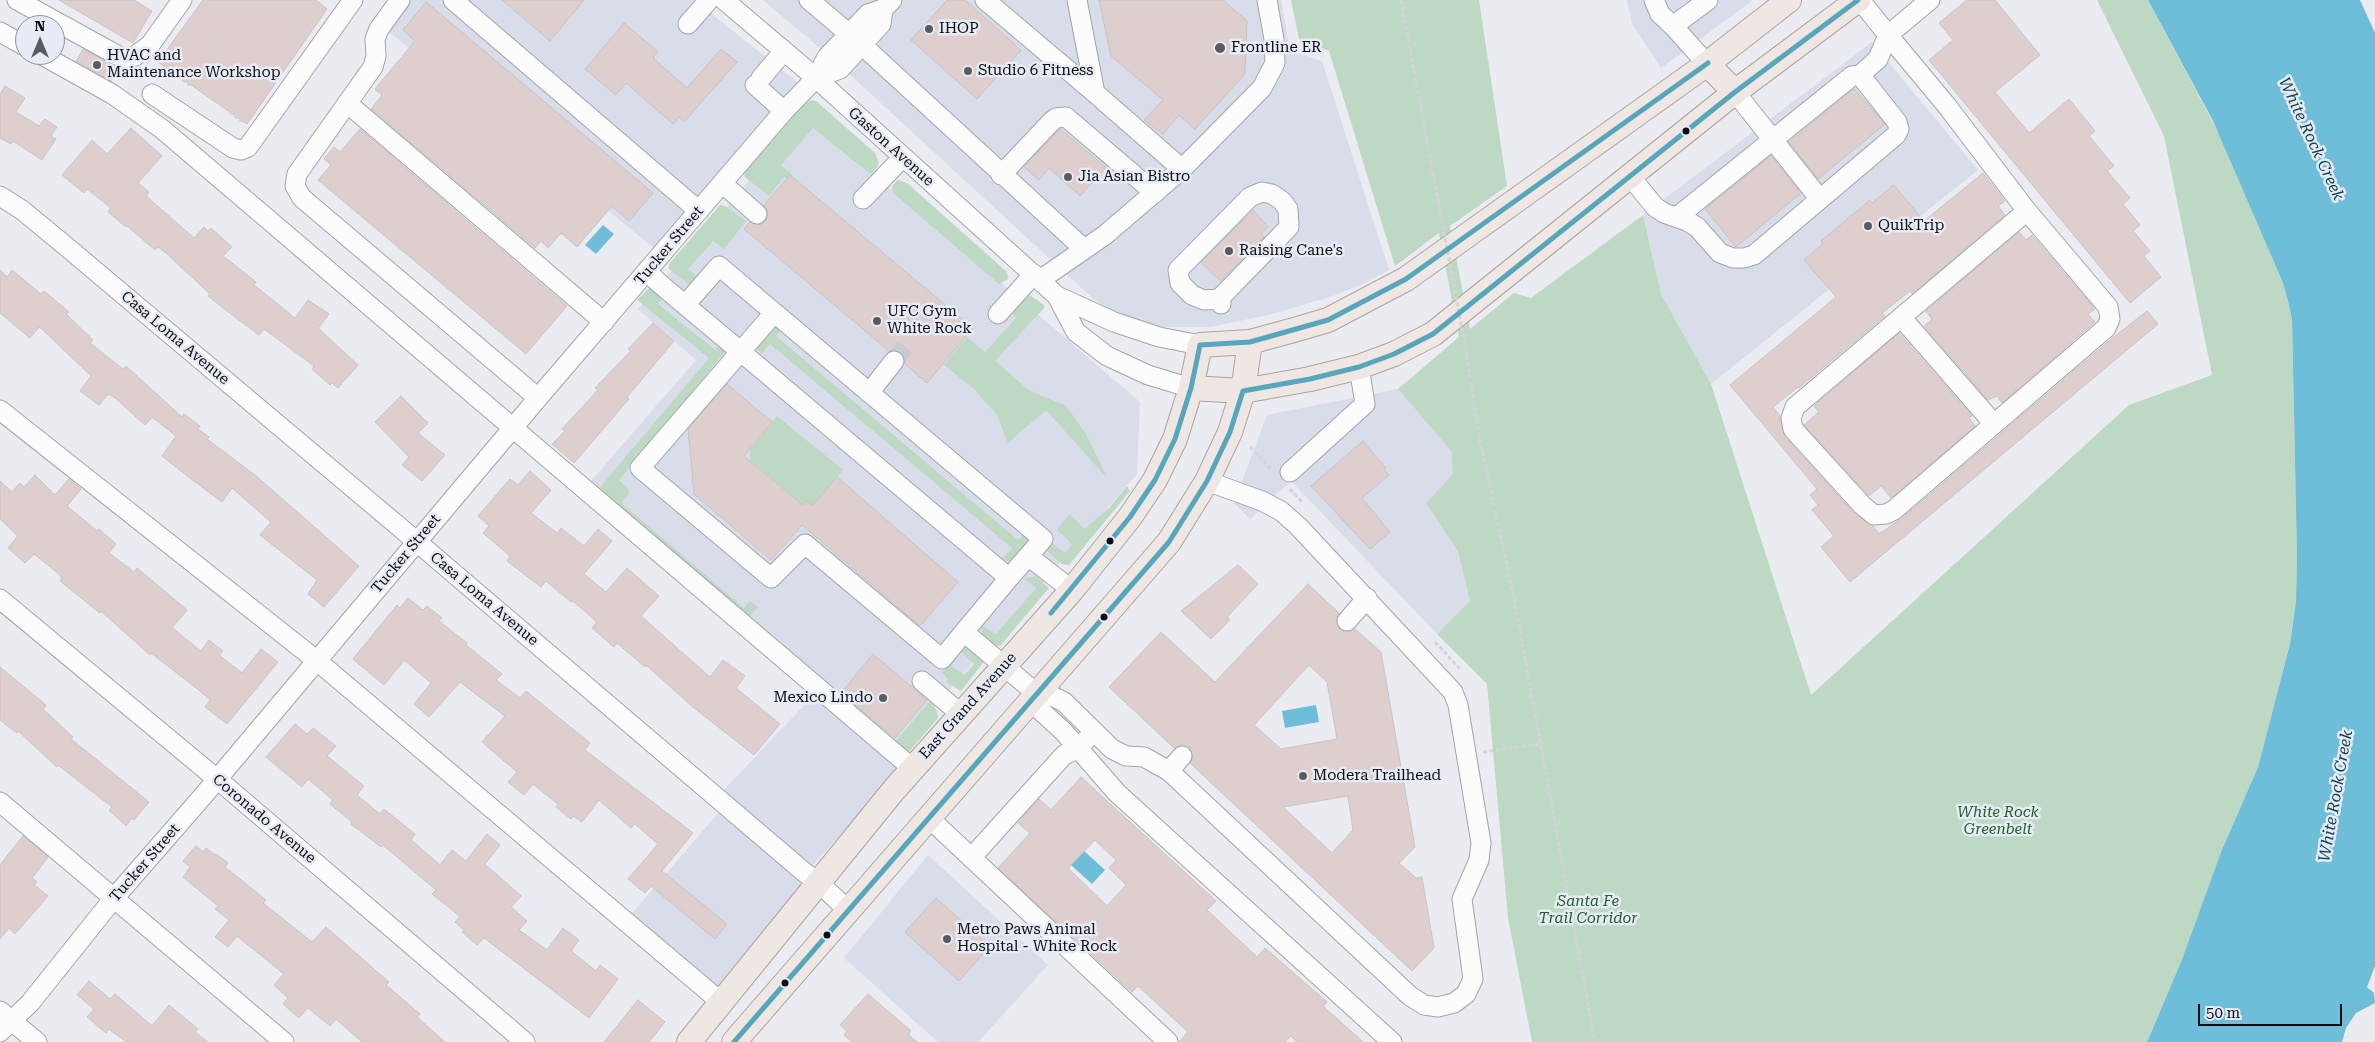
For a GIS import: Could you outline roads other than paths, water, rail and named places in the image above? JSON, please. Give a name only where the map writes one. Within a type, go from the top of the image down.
[{"type":"main road","points":[[1200,345],[1250,342],[1328,320],[1406,279],[1707,64],[1789,0]]},
{"type":"main road","points":[[1191,388],[1243,391],[1310,379],[1359,367],[1394,354],[1433,334],[1735,92],[1859,0]]},
{"type":"main road","points":[[1707,64],[1735,92]]},
{"type":"main road","points":[[734,1042],[1169,542],[1207,481],[1230,432],[1243,391],[1250,342]]},
{"type":"main road","name":"East Grand Avenue","points":[[689,1042],[912,768],[962,715],[1072,590],[1130,517],[1155,480],[1175,440],[1191,388],[1200,345]]},
{"type":"street","points":[[17,0],[124,58],[135,56],[150,45],[182,0]]},
{"type":"street","points":[[152,94],[233,148],[241,150],[248,147],[353,0]]},
{"type":"street","points":[[400,0],[379,29],[375,39],[376,56],[373,67],[297,174],[295,186],[302,198],[538,398]]},
{"type":"street","points":[[453,0],[699,211]]},
{"type":"street","points":[[688,24],[709,0]]},
{"type":"street","name":"Gaston Avenue","points":[[724,0],[816,78],[902,158],[1037,277],[1057,296],[1076,332],[1107,356],[1148,375],[1191,388]]},
{"type":"street","points":[[809,0],[855,39],[1084,249]]},
{"type":"street","points":[[985,0],[1182,170]]},
{"type":"street","points":[[1077,0],[1095,93]]},
{"type":"street","points":[[998,314],[1037,277],[1105,235],[1182,170],[1262,88],[1270,76],[1275,63],[1274,39],[1267,0]]},
{"type":"street","points":[[1654,0],[1660,14],[1707,64]]},
{"type":"street","points":[[1673,26],[1708,0]]},
{"type":"street","points":[[1859,0],[1947,106],[2027,211],[2108,307],[2110,319],[2106,328],[1894,510],[1880,516],[1874,515],[1862,506],[1793,429],[1791,418],[1795,407],[2027,211]]},
{"type":"street","points":[[1677,217],[1852,76],[1860,75],[1878,59],[1888,35],[1930,0]]},
{"type":"street","points":[[816,78],[840,69],[855,39],[881,24],[888,5]]},
{"type":"street","points":[[0,32],[15,40]]},
{"type":"street","points":[[784,51],[758,82],[784,111]]},
{"type":"street","points":[[60,65],[112,94],[162,129],[912,768]]},
{"type":"street","points":[[1630,176],[1655,207],[1697,228],[1720,253],[1733,258],[1744,258],[1754,255],[1819,198],[1896,135],[1899,129],[1897,122],[1860,75]]},
{"type":"street","name":"Tucker Street","points":[[4,1021],[30,1003],[114,898],[538,398],[784,111],[816,78]]},
{"type":"street","points":[[1735,92],[1819,198]]},
{"type":"street","points":[[347,103],[604,322]]},
{"type":"street","points":[[1001,174],[1052,121],[1056,118],[1066,117],[1155,193]]},
{"type":"street","points":[[863,199],[902,158]]},
{"type":"street","points":[[722,184],[757,214]]},
{"type":"street","points":[[1262,192],[1272,194],[1282,201],[1288,209],[1288,226],[1220,302],[1204,300],[1192,295],[1180,283],[1178,270],[1250,198],[1262,192]]},
{"type":"street","name":"Casa Loma Avenue","points":[[0,196],[22,210],[68,248],[819,883],[849,911]]},
{"type":"street","points":[[685,305],[719,266],[1043,539],[1008,578],[942,659],[805,544],[771,578],[640,468],[774,313]]},
{"type":"street","points":[[647,272],[1008,578]]},
{"type":"street","name":"Gaston Avenue","points":[[1057,296],[1114,322],[1159,337],[1200,345]]},
{"type":"street","points":[[1901,317],[1994,424]]},
{"type":"street","points":[[869,393],[894,361]]},
{"type":"street","points":[[1290,472],[1365,404],[1359,367]]},
{"type":"street","points":[[0,410],[316,660],[721,1002]]},
{"type":"street","points":[[964,632],[1037,694],[1052,696],[1064,702],[1112,749],[1126,756],[1144,757],[1169,771],[1410,996],[1424,1005],[1438,1007],[1454,1003],[1466,994],[1474,979],[1462,900],[1479,860],[1481,843],[1458,705],[1453,692],[1367,598],[1281,510],[1207,481]]},
{"type":"street","points":[[1028,556],[1072,590]]},
{"type":"street","points":[[1347,621],[1367,598]]},
{"type":"street","name":"Coronado Avenue","points":[[0,599],[216,779],[525,1042]]},
{"type":"street","points":[[922,681],[962,715]]},
{"type":"street","points":[[1037,694],[1041,711],[1064,730],[1078,749],[1117,793],[1392,1042]]},
{"type":"street","points":[[971,858],[1064,755],[1078,749],[1094,732]]},
{"type":"street","points":[[1169,771],[1182,756]]},
{"type":"street","points":[[0,802],[284,1042]]},
{"type":"street","points":[[929,818],[1168,1042]]},
{"type":"street","points":[[4,1021],[37,1042]]},
{"type":"water","name":"White Rock Creek","points":[[2148,0],[2360,0],[2375,33],[2375,966],[2367,987],[2374,993],[2375,1003],[2356,1013],[2346,1028],[2342,1042],[2147,1042],[2181,962],[2221,852],[2258,767],[2290,644],[2296,601],[2297,558],[2292,319],[2288,301],[2283,283],[2213,121]]},
{"type":"water","points":[[603,225],[614,234],[596,254],[585,245]]},
{"type":"water","points":[[1316,705],[1319,722],[1285,728],[1282,711]]},
{"type":"water","points":[[1084,851],[1105,870],[1092,884],[1071,865]]},
{"type":"tunnel","points":[[894,361],[905,347]]},
{"type":"place","name":"IHOP","points":[[929,29]]},
{"type":"place","name":"Frontline ER","points":[[1220,48]]},
{"type":"place","name":"HVAC and Maintenance Workshop","points":[[97,65]]},
{"type":"place","name":"Studio 6 Fitness","points":[[968,71]]},
{"type":"place","name":"Jia Asian Bistro","points":[[1068,177]]},
{"type":"place","name":"QuikTrip","points":[[1868,226]]},
{"type":"place","name":"Raising Cane's","points":[[1229,251]]},
{"type":"place","name":"UFC Gym White Rock","points":[[877,321]]},
{"type":"place","name":"Mexico Lindo","points":[[883,698]]},
{"type":"place","name":"Modera Trailhead","points":[[1303,776]]},
{"type":"place","name":"Metro Paws Animal Hospital - White Rock","points":[[947,939]]},
{"type":"park label","name":"White Rock Greenbelt","points":[[1998,822]]},
{"type":"park label","name":"Santa Fe Trail Corridor","points":[[1588,910]]}]
